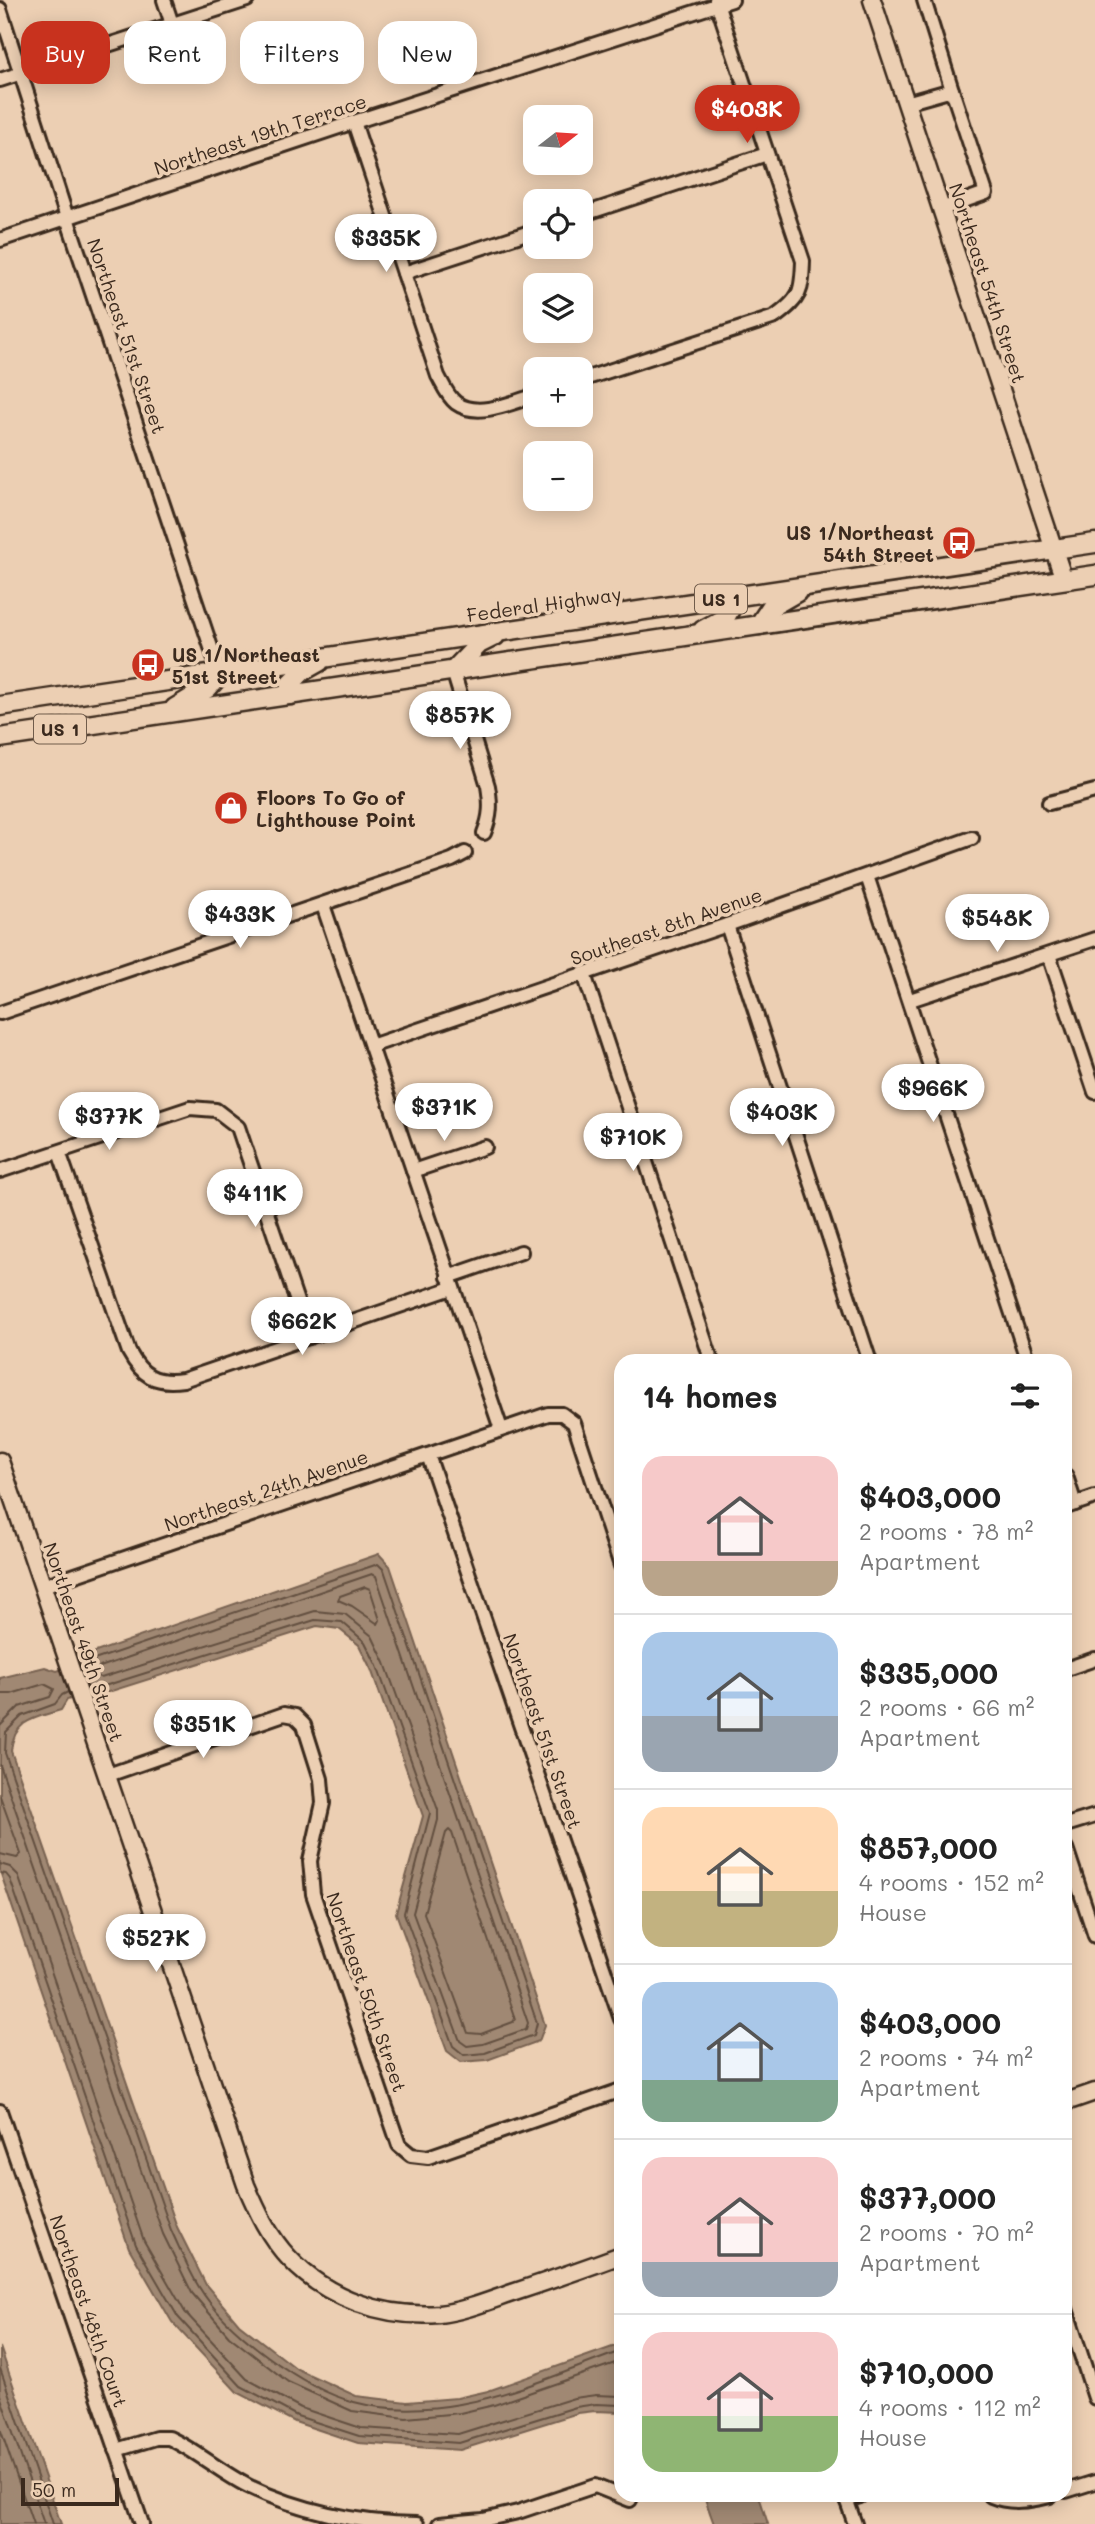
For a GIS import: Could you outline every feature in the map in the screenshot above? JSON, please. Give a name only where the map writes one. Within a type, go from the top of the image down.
[{"type":"main road","name":"Federal Highway","points":[[0,706],[1095,543]]},
{"type":"main road","name":"US 1","points":[[0,738],[1095,575]]},
{"type":"main road","points":[[759,625],[771,607],[806,586]]},
{"type":"main road","points":[[694,635],[725,618],[737,597]]},
{"type":"main road","points":[[453,671],[479,644],[504,631]]},
{"type":"main road","points":[[290,695],[290,684],[303,671],[325,658]]},
{"type":"main road","points":[[162,714],[208,688],[220,674]]},
{"type":"street","points":[[164,0],[171,21]]},
{"type":"street","points":[[181,21],[247,0]]},
{"type":"street","name":"Northeast 19th Terrace","points":[[0,240],[732,0]]},
{"type":"street","name":"Northeast 54th Street","points":[[872,0],[1064,580]]},
{"type":"street","points":[[924,0],[986,193],[942,209]]},
{"type":"street","points":[[593,376],[775,317],[792,304],[802,286],[803,261],[717,3]]},
{"type":"street","name":"Northeast 51st Street","points":[[0,9],[220,674]]},
{"type":"street","points":[[0,80],[124,40]]},
{"type":"street","points":[[906,103],[952,90]]},
{"type":"street","points":[[354,122],[438,376],[457,404],[474,409],[495,408],[523,399]]},
{"type":"street","points":[[593,211],[767,154]]},
{"type":"street","points":[[404,273],[523,234]]},
{"type":"street","points":[[453,671],[488,786],[490,818],[484,833]]},
{"type":"street","points":[[1049,803],[1095,791]]},
{"type":"street","name":"Southeast 8th Avenue","points":[[371,1046],[972,838]]},
{"type":"street","points":[[0,1013],[323,905],[452,860],[465,853]]},
{"type":"street","points":[[867,876],[1025,1354]]},
{"type":"street","points":[[323,905],[500,1429]]},
{"type":"street","points":[[727,925],[867,1354]]},
{"type":"street","points":[[910,1000],[1095,939]]},
{"type":"street","points":[[1049,955],[1095,1092]]},
{"type":"street","points":[[584,974],[709,1354]]},
{"type":"street","points":[[0,1171],[190,1108],[216,1110],[238,1127],[309,1337]]},
{"type":"street","points":[[413,1171],[485,1147]]},
{"type":"street","points":[[59,1152],[129,1352],[138,1369],[151,1377],[168,1382],[183,1380],[309,1337],[450,1283],[521,1252]]},
{"type":"street","name":"Northeast 24th Avenue","points":[[43,1587],[548,1414],[562,1415],[574,1423],[614,1545]]},
{"type":"street","name":"Northeast 51st Street","points":[[428,1455],[614,1999]]},
{"type":"street","name":"Northeast 49th Street","points":[[0,1461],[246,2185],[269,2232],[289,2258],[317,2282],[344,2298],[404,2314],[440,2314],[472,2307],[614,2257]]},
{"type":"street","points":[[1072,1505],[1095,1497]]},
{"type":"street","points":[[1072,1667],[1095,1659]]},
{"type":"street","name":"Northeast 50th Street","points":[[108,1775],[284,1714],[295,1716],[304,1725],[321,1779],[323,1803],[310,1861],[313,1894],[400,2145],[411,2155],[428,2157],[614,2093]]},
{"type":"street","points":[[1072,1823],[1095,1816]]},
{"type":"street","points":[[1072,1866],[1095,1936]]},
{"type":"street","points":[[1072,2100],[1095,2092]]},
{"type":"street","name":"Northeast 48th Court","points":[[0,2111],[142,2524]]},
{"type":"street","points":[[1072,2327],[1095,2398]]},
{"type":"street","points":[[116,2450],[156,2438],[169,2438],[247,2485],[299,2506],[384,2523],[417,2524]]},
{"type":"street","points":[[1072,2489],[1095,2482]]},
{"type":"street","points":[[439,2524],[484,2520],[518,2512],[595,2486],[614,2494]]},
{"type":"street","points":[[847,2502],[855,2524]]},
{"type":"water","points":[[379,1554],[390,1566],[545,2025],[539,2041],[487,2060],[461,2062],[447,2051],[396,1913],[423,1816],[371,1669],[359,1645],[339,1629],[317,1626],[99,1695],[93,1692],[67,1700],[61,1710],[35,1718],[21,1726],[16,1732],[11,1751],[177,2227],[206,2285],[239,2324],[297,2369],[356,2396],[407,2402],[457,2398],[488,2391],[614,2346],[614,2412],[578,2413],[460,2450],[358,2443],[295,2422],[237,2392],[172,2322],[129,2248],[0,1871],[0,1678],[45,1667],[57,1671],[84,1662],[87,1655]]},
{"type":"water","points":[[0,2347],[61,2524],[0,2524]]},
{"type":"water","points":[[706,2502],[761,2502],[768,2524],[714,2524]]},
{"type":"place","name":"US 1/Northeast 54th Street","points":[[959,543]]},
{"type":"place","name":"US 1/Northeast 51st Street","points":[[148,665]]},
{"type":"place","name":"Floors To Go of Lighthouse Point","points":[[231,808]]}]
